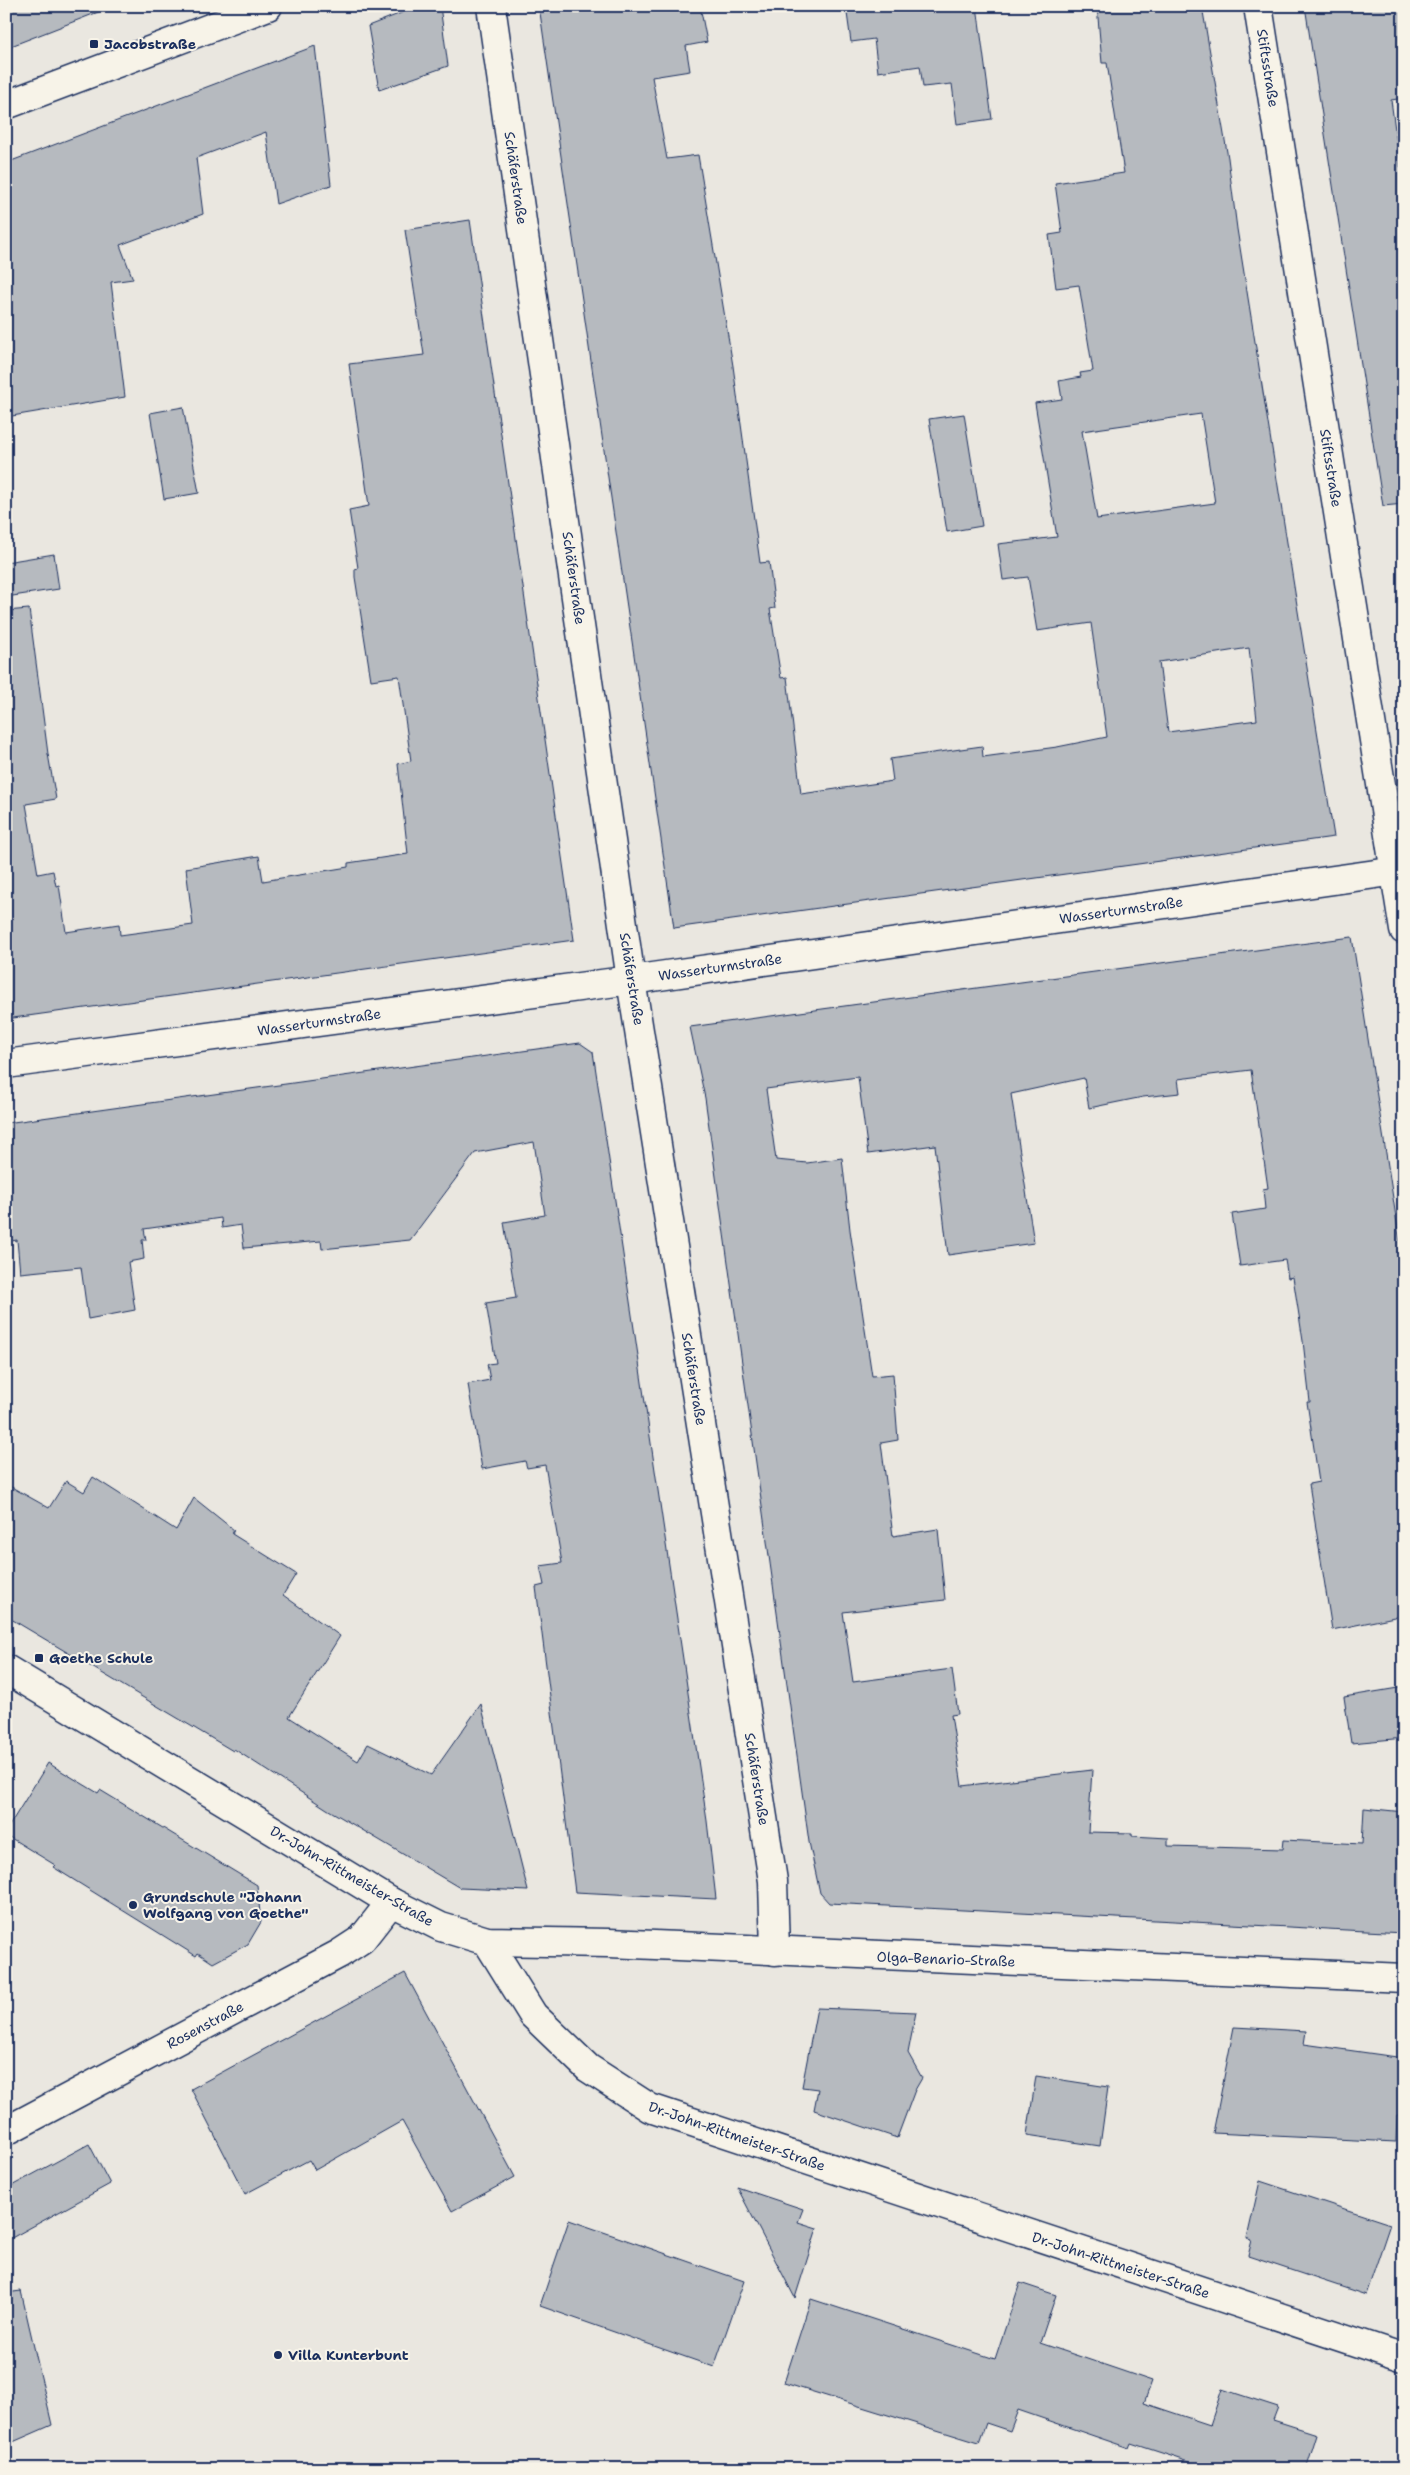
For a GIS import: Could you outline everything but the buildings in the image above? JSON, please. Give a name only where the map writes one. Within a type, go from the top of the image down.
[{"type":"street","points":[[6,106],[268,6]]},
{"type":"street","name":"Schäferstraße","points":[[491,6],[631,980],[773,1881],[775,1951]]},
{"type":"street","name":"Stiftsstraße","points":[[1258,6],[1399,871],[1404,930]]},
{"type":"street","name":"Wasserturmstraße","points":[[6,1064],[631,980],[1399,871]]},
{"type":"street","name":"Dr.-John-Rittmeister-Straße","points":[[6,1669],[391,1902],[441,1926],[487,1941],[533,2015],[588,2068],[650,2108],[1404,2358]]},
{"type":"street","name":"Rosenstraße","points":[[6,2131],[339,1954],[362,1940],[391,1902]]},
{"type":"street","name":"Olga-Benario-Straße","points":[[487,1941],[609,1943],[1404,1978]]},
{"type":"place","name":"Jacobstraße","points":[[94,44]]},
{"type":"place","name":"Goethe Schule","points":[[39,1658]]},
{"type":"place","name":"Grundschule \"Johann Wolfgang von Goethe\"","points":[[133,1905]]},
{"type":"place","name":"Villa Kunterbunt","points":[[278,2355]]}]
